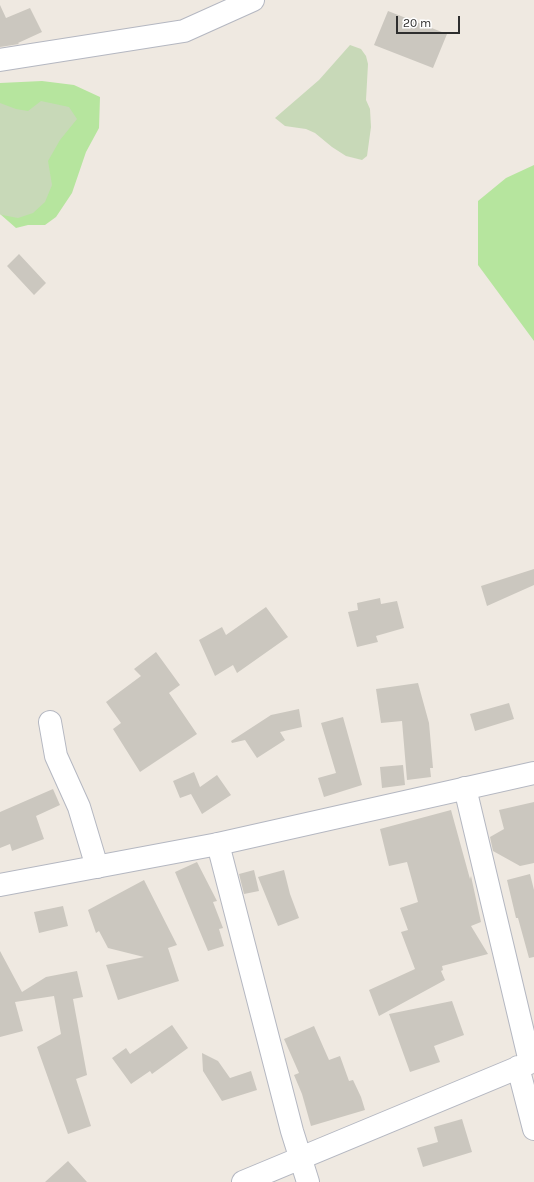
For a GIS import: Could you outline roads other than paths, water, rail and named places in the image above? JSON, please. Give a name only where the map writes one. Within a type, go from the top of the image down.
[{"type":"street","points":[[0,60],[184,31],[253,0]]},
{"type":"street","points":[[50,722],[56,756],[79,807],[97,867]]},
{"type":"street","points":[[0,885],[218,844],[534,773]]},
{"type":"street","points":[[465,788],[527,1063],[534,1129]]},
{"type":"street","points":[[218,844],[292,1131],[308,1182]]},
{"type":"street","points":[[243,1182],[527,1063]]}]
